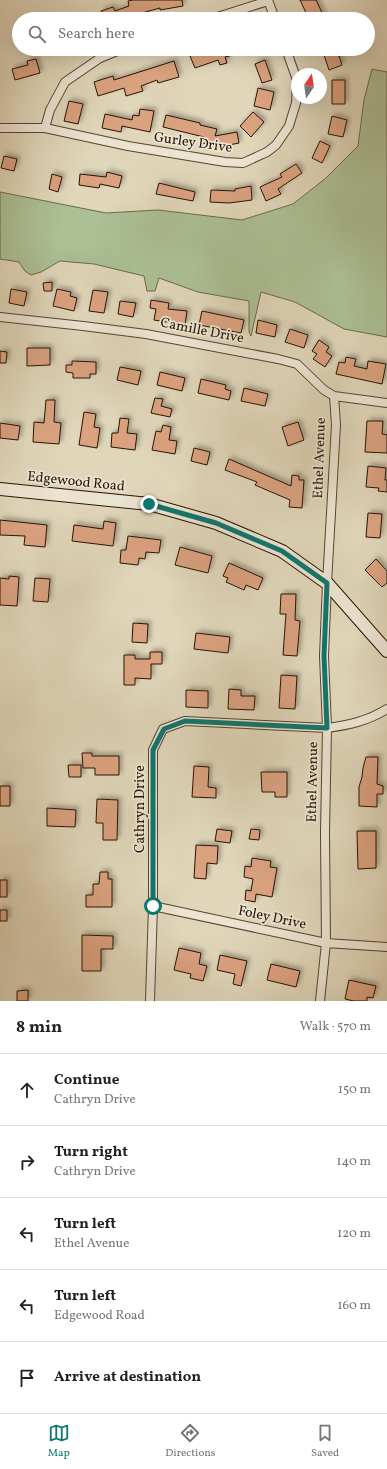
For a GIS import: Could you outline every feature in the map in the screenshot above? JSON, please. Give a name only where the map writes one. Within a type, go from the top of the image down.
[{"type":"street","points":[[232,12],[268,0],[272,12]]},
{"type":"street","points":[[45,128],[50,110],[65,82],[105,56]]},
{"type":"street","name":"Gurley Drive","points":[[0,128],[45,128],[128,146],[224,162],[242,163],[267,152],[276,145],[289,126],[296,102],[297,80],[288,56]]},
{"type":"street","name":"Camille Drive","points":[[0,317],[146,334],[278,359],[297,364],[324,390],[334,396],[387,403]]},
{"type":"street","name":"Ethel Avenue","points":[[320,1001],[326,943],[325,833],[327,728],[324,656],[336,438],[334,396]]},
{"type":"street","name":"Edgewood Road","points":[[0,489],[149,504],[216,523],[282,551],[327,583],[387,651]]},
{"type":"street","name":"Cathryn Drive","points":[[150,1001],[153,906],[153,750],[164,729],[185,721],[327,728],[347,726],[374,717],[387,709]]},
{"type":"street","name":"Foley Drive","points":[[153,906],[326,943],[387,947]]},
{"type":"green space","points":[[372,69],[387,72],[387,337],[344,329],[295,302],[261,292],[251,336],[249,332],[249,301],[198,292],[159,278],[155,291],[147,291],[144,276],[94,264],[60,261],[41,272],[31,275],[25,271],[19,262],[0,259],[0,192],[106,213],[158,210],[242,220],[293,204],[326,178],[358,146],[364,100]]},
{"type":"building","points":[[182,0],[183,6],[160,10],[160,8],[145,12],[101,12],[113,7],[115,11],[129,6],[128,1]]},
{"type":"building","points":[[300,0],[316,0],[322,12],[306,12]]},
{"type":"building","points":[[190,56],[229,56],[225,57],[227,63],[220,65],[218,60],[195,68]]},
{"type":"building","points":[[324,56],[339,56],[342,65],[329,70]]},
{"type":"building","points":[[36,59],[40,73],[15,80],[12,69],[28,65],[27,61]]},
{"type":"building","points":[[265,60],[272,80],[262,83],[255,64]]},
{"type":"building","points":[[174,61],[179,77],[158,83],[157,80],[141,86],[143,91],[126,96],[124,88],[98,96],[94,82],[113,76],[114,80]]},
{"type":"building","points":[[332,80],[345,80],[345,104],[332,104]]},
{"type":"building","points":[[258,88],[274,92],[270,110],[254,106]]},
{"type":"building","points":[[69,101],[83,104],[78,124],[64,121]]},
{"type":"building","points":[[140,109],[154,111],[150,132],[122,126],[121,132],[102,128],[105,114],[132,120],[133,115],[139,116]]},
{"type":"building","points":[[253,112],[264,122],[251,137],[240,126]]},
{"type":"building","points":[[166,115],[200,123],[200,125],[217,129],[215,136],[237,132],[239,143],[219,147],[202,143],[204,137],[163,127]]},
{"type":"building","points":[[332,116],[347,120],[343,137],[328,134]]},
{"type":"building","points":[[320,141],[330,146],[322,163],[312,158]]},
{"type":"building","points":[[4,156],[17,159],[14,171],[1,168]]},
{"type":"building","points":[[296,164],[302,173],[278,189],[281,194],[266,201],[260,187],[282,177],[280,174]]},
{"type":"building","points":[[107,172],[122,176],[119,188],[100,184],[99,188],[79,185],[80,174],[106,177]]},
{"type":"building","points":[[52,174],[62,177],[58,192],[49,189]]},
{"type":"building","points":[[159,183],[195,192],[193,201],[156,194]]},
{"type":"building","points":[[251,186],[252,200],[229,203],[210,202],[211,190],[235,191],[235,189]]},
{"type":"building","points":[[52,282],[52,291],[44,291],[43,283]]},
{"type":"building","points":[[11,289],[27,292],[24,306],[9,303]]},
{"type":"building","points":[[57,289],[71,292],[70,296],[77,298],[74,311],[53,306]]},
{"type":"building","points":[[93,290],[108,292],[104,313],[89,311]]},
{"type":"building","points":[[151,300],[169,303],[168,309],[187,311],[185,325],[154,320],[156,309],[150,308]]},
{"type":"building","points":[[120,301],[136,303],[133,317],[118,314]]},
{"type":"building","points":[[202,311],[244,320],[241,333],[199,325]]},
{"type":"building","points":[[258,320],[277,325],[275,337],[256,333]]},
{"type":"building","points":[[290,329],[308,335],[304,348],[285,342]]},
{"type":"building","points":[[319,340],[329,347],[326,352],[332,356],[325,367],[313,359],[317,354],[312,351]]},
{"type":"building","points":[[27,348],[50,348],[50,365],[27,366]]},
{"type":"building","points":[[0,351],[7,352],[6,363],[0,363]]},
{"type":"building","points":[[346,357],[356,359],[354,366],[367,369],[368,361],[386,364],[382,384],[336,374],[339,362],[345,363]]},
{"type":"building","points":[[72,361],[96,362],[96,374],[90,374],[90,378],[73,378],[73,373],[66,372],[66,365],[72,365]]},
{"type":"building","points":[[120,367],[141,371],[138,385],[117,380]]},
{"type":"building","points":[[160,372],[185,378],[182,391],[157,385]]},
{"type":"building","points":[[201,379],[226,385],[225,389],[231,391],[229,400],[198,393]]},
{"type":"building","points":[[244,388],[268,394],[265,406],[241,401]]},
{"type":"building","points":[[155,398],[163,399],[161,406],[172,409],[170,417],[151,413]]},
{"type":"building","points":[[46,400],[55,400],[54,422],[61,423],[59,444],[33,442],[34,422],[44,423]]},
{"type":"building","points":[[84,412],[96,414],[94,427],[100,428],[97,448],[79,445]]},
{"type":"building","points":[[120,418],[129,419],[127,433],[137,434],[135,450],[111,447],[112,433],[118,433]]},
{"type":"building","points":[[367,421],[383,421],[382,434],[387,435],[387,453],[365,452]]},
{"type":"building","points":[[298,422],[304,440],[288,446],[282,427]]},
{"type":"building","points":[[0,423],[20,426],[18,440],[0,438]]},
{"type":"building","points":[[163,425],[171,427],[169,440],[177,441],[175,454],[152,450],[156,431],[161,432]]},
{"type":"building","points":[[194,448],[210,452],[207,465],[191,461]]},
{"type":"building","points":[[229,459],[291,486],[292,475],[299,476],[299,480],[304,480],[302,508],[289,507],[290,500],[255,485],[257,482],[225,470]]},
{"type":"building","points":[[368,466],[386,468],[385,480],[387,480],[387,492],[378,491],[379,488],[366,487]]},
{"type":"building","points":[[368,513],[382,514],[380,538],[366,537]]},
{"type":"building","points":[[0,520],[47,525],[45,547],[24,545],[25,536],[0,535]]},
{"type":"building","points":[[104,521],[116,523],[113,546],[72,541],[74,525],[103,529]]},
{"type":"building","points":[[128,536],[161,540],[159,553],[146,552],[145,559],[139,558],[138,565],[120,563],[121,550],[126,550]]},
{"type":"building","points":[[180,547],[212,556],[208,573],[175,565]]},
{"type":"building","points":[[376,559],[387,571],[387,583],[382,587],[365,570]]},
{"type":"building","points":[[229,563],[263,578],[258,590],[246,585],[244,590],[226,582],[228,578],[223,576]]},
{"type":"building","points":[[9,576],[19,577],[17,606],[0,605],[0,578],[9,579]]},
{"type":"building","points":[[35,578],[50,579],[48,602],[33,601]]},
{"type":"building","points":[[281,594],[296,594],[295,620],[300,621],[297,656],[283,655],[286,614],[280,614]]},
{"type":"building","points":[[133,623],[148,624],[147,643],[132,642]]},
{"type":"building","points":[[196,633],[230,637],[228,653],[194,649]]},
{"type":"building","points":[[150,652],[162,652],[162,664],[151,664],[151,679],[135,678],[135,685],[124,685],[124,655],[135,655],[135,659],[150,659]]},
{"type":"building","points":[[281,675],[297,676],[295,709],[279,708]]},
{"type":"building","points":[[229,689],[241,690],[241,696],[255,696],[254,710],[228,709]]},
{"type":"building","points":[[186,690],[208,691],[208,708],[186,707]]},
{"type":"building","points":[[82,753],[92,753],[92,756],[119,756],[119,775],[95,775],[95,768],[83,768]]},
{"type":"building","points":[[366,757],[378,757],[377,784],[383,786],[383,794],[377,794],[377,807],[359,806],[359,787]]},
{"type":"building","points":[[68,765],[81,765],[81,777],[69,777]]},
{"type":"building","points":[[194,766],[209,767],[208,787],[216,788],[216,798],[192,797]]},
{"type":"building","points":[[261,772],[287,772],[287,797],[275,797],[275,792],[262,792]]},
{"type":"building","points":[[0,786],[10,786],[10,806],[0,806]]},
{"type":"building","points":[[97,799],[118,800],[117,840],[103,840],[103,823],[96,823]]},
{"type":"building","points":[[47,808],[76,810],[75,827],[47,826]]},
{"type":"building","points":[[217,829],[232,831],[230,843],[215,841]]},
{"type":"building","points":[[251,829],[260,830],[259,840],[249,839]]},
{"type":"building","points":[[357,831],[376,831],[376,868],[358,869]]},
{"type":"building","points":[[196,845],[218,846],[217,864],[207,863],[206,879],[194,878]]},
{"type":"building","points":[[252,858],[271,861],[270,867],[277,868],[272,897],[256,894],[255,902],[245,900],[246,890],[251,891],[253,879],[244,877],[245,866],[251,867]]},
{"type":"building","points":[[100,872],[108,872],[108,879],[112,879],[112,907],[86,907],[86,895],[93,895],[93,884],[99,884]]},
{"type":"building","points":[[0,880],[7,880],[7,897],[0,897]]},
{"type":"building","points":[[0,910],[7,910],[7,921],[0,921]]},
{"type":"building","points":[[82,935],[113,936],[113,949],[101,949],[101,971],[82,971]]},
{"type":"building","points":[[179,948],[201,953],[199,964],[207,966],[203,981],[190,978],[191,974],[174,970]]},
{"type":"building","points":[[220,955],[247,961],[241,986],[233,984],[235,974],[217,970]]},
{"type":"building","points":[[271,964],[300,971],[296,987],[267,980]]},
{"type":"building","points":[[349,980],[376,986],[373,998],[367,997],[367,1001],[345,999]]},
{"type":"building","points":[[28,990],[28,1001],[17,1001],[17,991]]},
{"type":"route","points":[[149,504],[216,523],[282,551],[327,583],[324,656],[327,728],[185,721],[164,729],[153,750],[153,906]]}]
